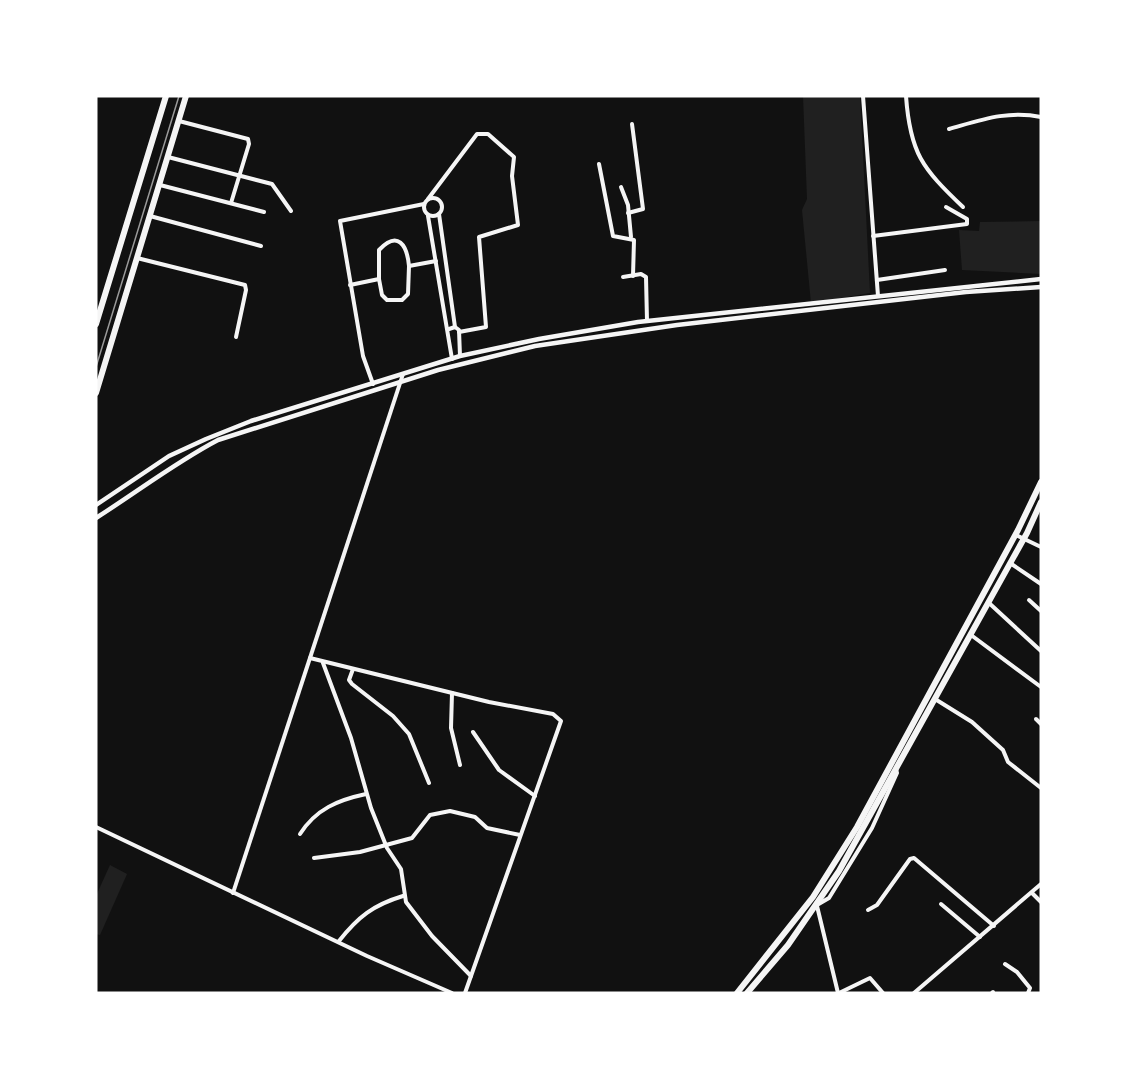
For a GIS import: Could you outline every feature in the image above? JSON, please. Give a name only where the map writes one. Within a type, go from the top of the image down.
[{"type":"highway","points":[[96,324],[166,96]]},
{"type":"highway","points":[[96,393],[186,96]]},
{"type":"highway","points":[[737,993],[809,902],[857,827],[1016,535],[1041,482]]},
{"type":"highway","points":[[747,993],[788,945],[817,906],[862,833],[1041,502]]},
{"type":"street","points":[[870,96],[863,96],[878,296]]},
{"type":"street","points":[[906,96],[908,125],[914,148],[929,173],[963,207]]},
{"type":"street","points":[[949,129],[1001,115],[1025,114],[1041,117]]},
{"type":"street","points":[[178,120],[248,139],[249,144],[231,203]]},
{"type":"street","points":[[628,213],[643,209],[632,124]]},
{"type":"street","points":[[373,384],[363,356],[341,219],[414,208],[424,204],[477,134],[488,134],[514,157],[512,176],[518,225],[479,237],[486,327],[459,332]]},
{"type":"street","points":[[167,157],[275,186],[291,212]]},
{"type":"street","points":[[598,164],[613,236],[631,237]]},
{"type":"street","points":[[159,184],[264,212]]},
{"type":"street","points":[[621,187],[631,237],[635,242],[633,276]]},
{"type":"street","points":[[428,199],[440,201],[442,209],[439,214],[455,327],[459,332],[460,356]]},
{"type":"street","points":[[424,204],[424,210],[428,216],[448,329],[446,335],[450,340],[452,359]]},
{"type":"street","points":[[873,236],[967,224],[967,219],[946,207]]},
{"type":"street","points":[[428,216],[439,214]]},
{"type":"street","points":[[149,216],[261,246]]},
{"type":"street","points":[[394,241],[401,242],[406,247],[409,266],[408,294],[402,300],[387,300],[382,295],[379,279],[379,250],[385,244],[394,241]]},
{"type":"street","points":[[137,258],[245,285],[246,290],[236,337]]},
{"type":"street","points":[[409,266],[436,261]]},
{"type":"street","points":[[877,280],[945,270]]},
{"type":"street","points":[[622,277],[645,277],[647,321]]},
{"type":"street","points":[[350,285],[379,279]]},
{"type":"street","points":[[96,506],[187,447],[235,426],[460,356],[539,339],[647,321],[975,284],[1041,279]]},
{"type":"street","points":[[975,284],[976,291]]},
{"type":"street","points":[[96,518],[170,471],[190,454],[237,433],[466,362],[584,338],[976,291],[1041,287]]},
{"type":"street","points":[[448,329],[455,327]]},
{"type":"street","points":[[450,340],[458,339]]},
{"type":"street","points":[[233,892],[403,374]]},
{"type":"street","points":[[290,410],[291,416]]},
{"type":"street","points":[[1016,535],[1041,547]]},
{"type":"street","points":[[1010,563],[1041,584]]},
{"type":"street","points":[[1029,600],[1041,611]]},
{"type":"street","points":[[988,602],[1041,651]]},
{"type":"street","points":[[970,634],[1041,687]]},
{"type":"street","points":[[310,658],[558,717],[560,727],[465,993]]},
{"type":"street","points":[[323,662],[351,738],[366,794],[385,844],[402,869],[403,896],[412,913],[471,976]]},
{"type":"street","points":[[353,669],[349,680],[352,684],[393,716],[409,734],[429,783]]},
{"type":"street","points":[[452,693],[451,728],[460,765]]},
{"type":"street","points":[[935,699],[972,722],[1003,750],[1008,762],[1041,788]]},
{"type":"street","points":[[1036,719],[1041,724]]},
{"type":"street","points":[[473,732],[499,770],[535,796]]},
{"type":"street","points":[[300,834],[311,819],[322,810],[337,802],[366,794]]},
{"type":"street","points":[[314,858],[360,852],[412,838],[430,814],[450,811],[475,817],[487,828],[520,835]]},
{"type":"street","points":[[96,827],[452,993]]},
{"type":"street","points":[[868,910],[877,905],[910,859],[914,858],[994,926]]},
{"type":"street","points":[[914,993],[1041,884]]},
{"type":"street","points":[[1032,892],[1041,902]]},
{"type":"street","points":[[339,941],[362,914],[381,902],[403,896]]},
{"type":"street","points":[[809,902],[817,906],[839,993],[870,978],[883,993]]},
{"type":"street","points":[[941,904],[980,937]]},
{"type":"street","points":[[1005,964],[1017,972],[1030,988],[1028,993]]},
{"type":"shaded area","points":[[803,96],[860,96],[870,293],[811,303],[802,210],[807,199]]},
{"type":"shaded area","points":[[1041,221],[1041,274],[962,270],[959,230],[979,231],[980,222]]},
{"type":"shaded area","points":[[110,865],[127,874],[100,935],[96,934],[96,896]]},
{"type":"railway","points":[[96,367],[179,96]]}]
